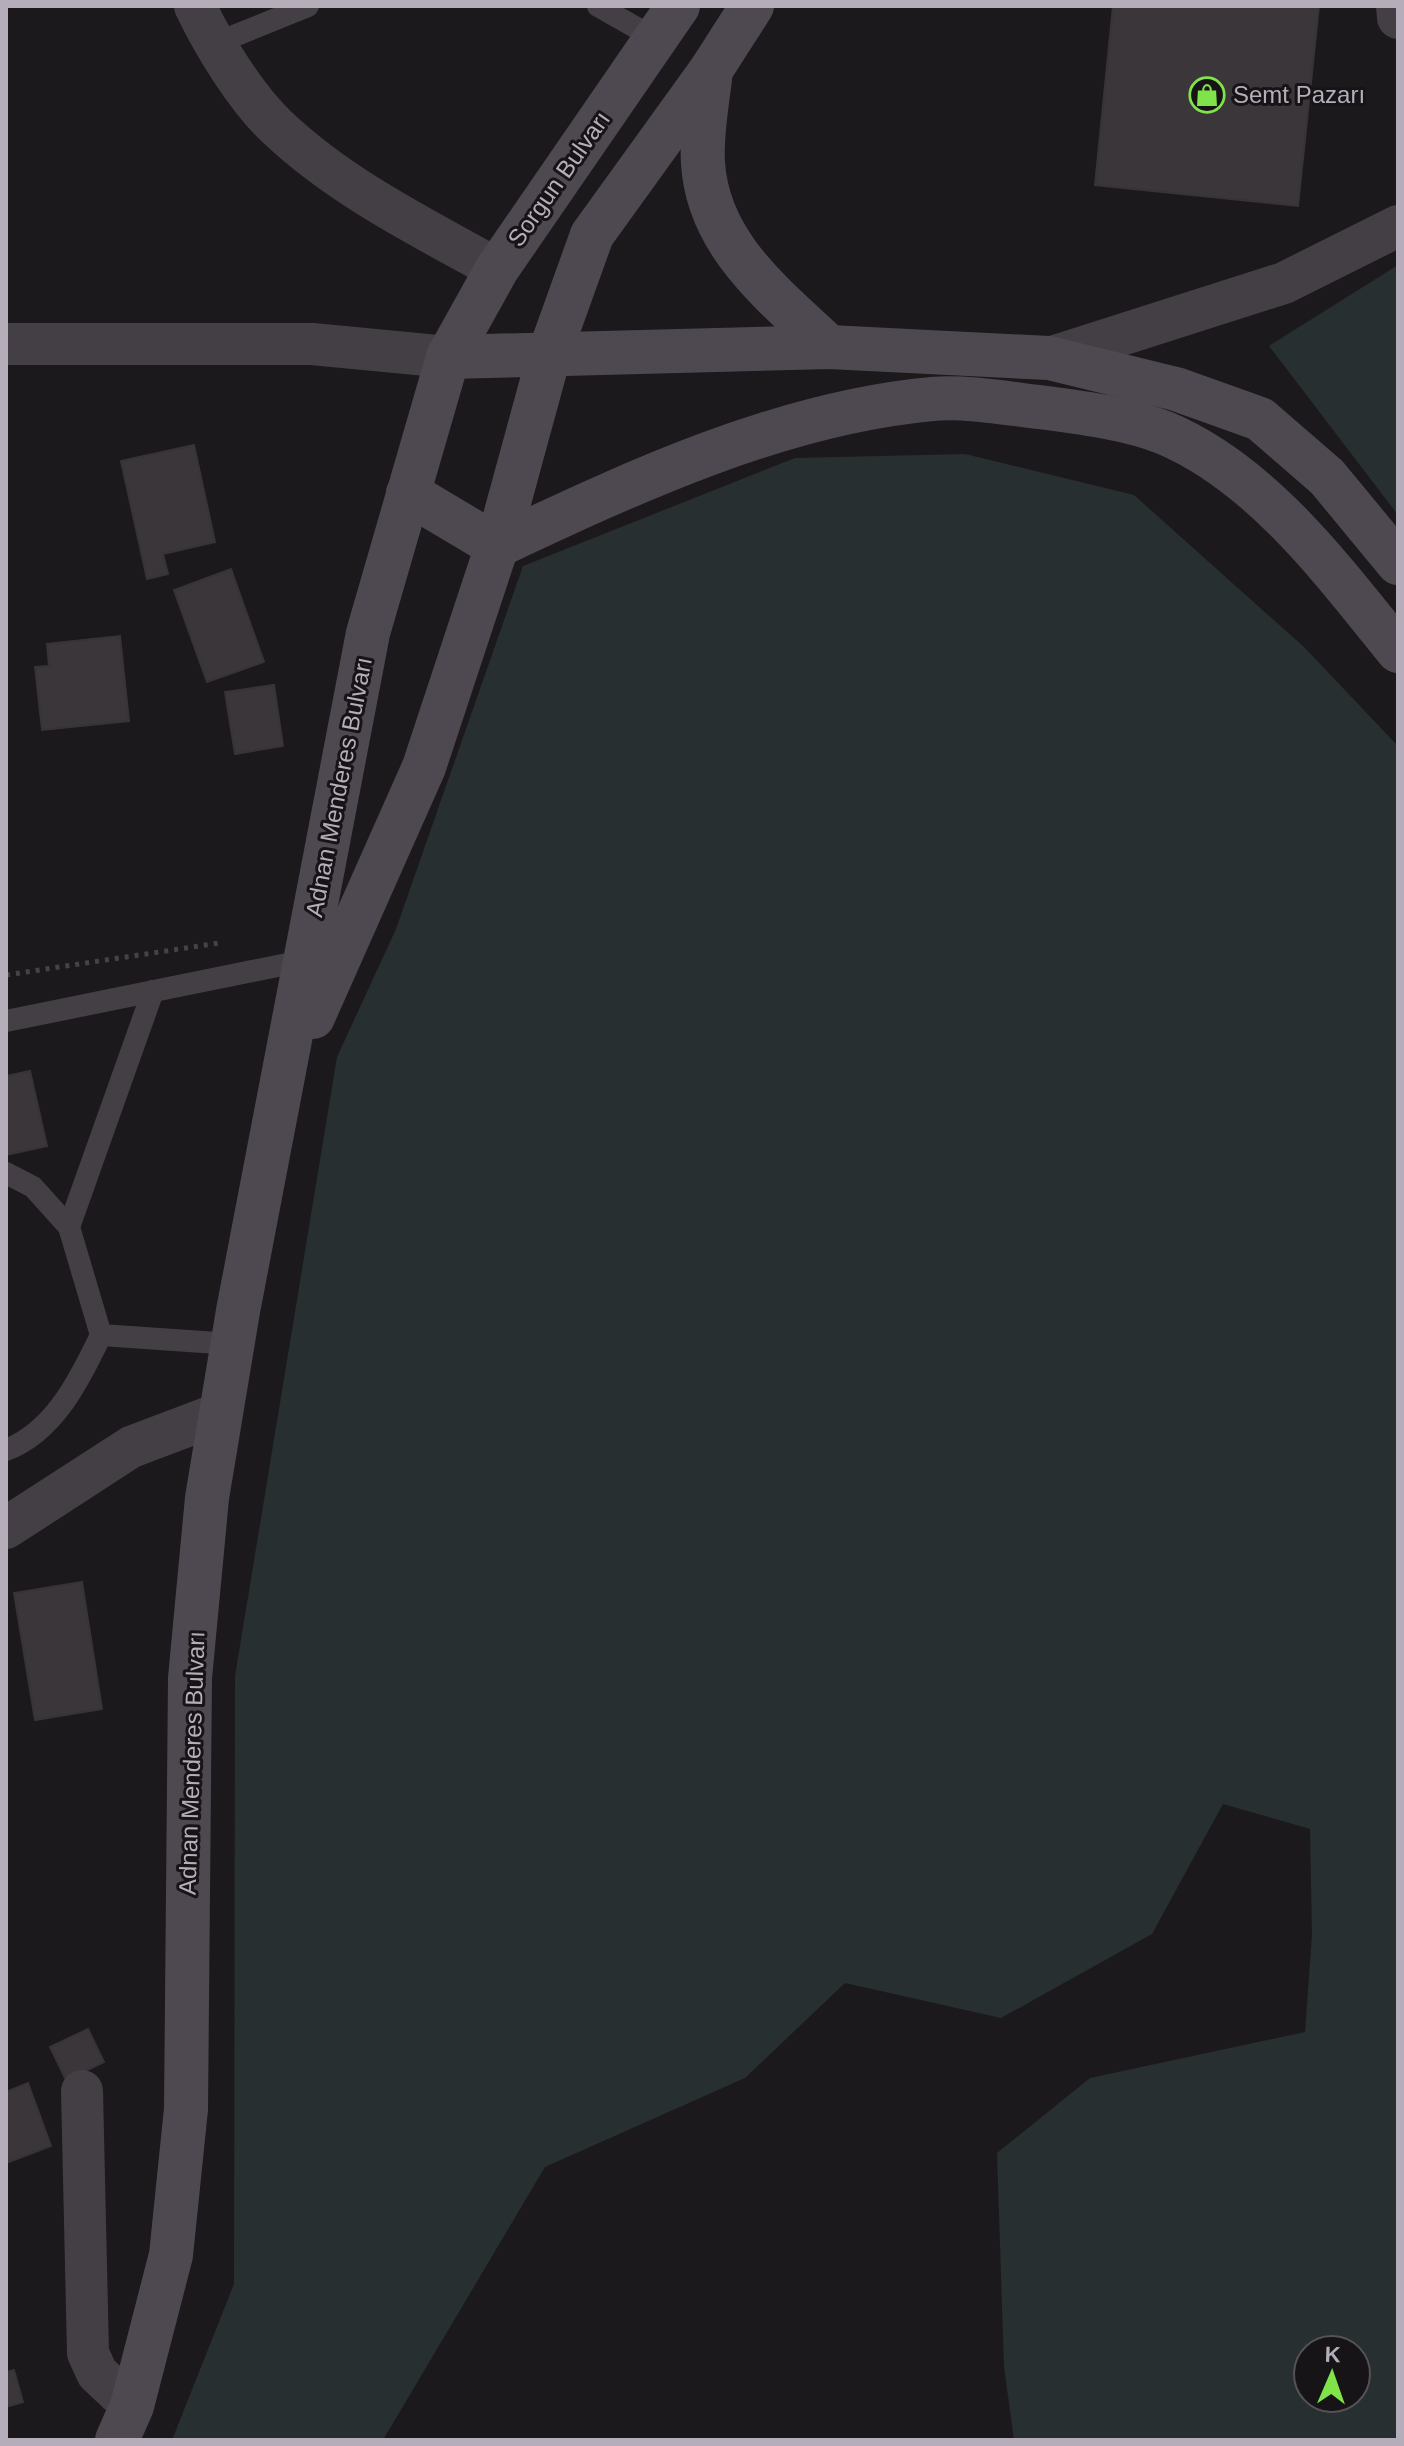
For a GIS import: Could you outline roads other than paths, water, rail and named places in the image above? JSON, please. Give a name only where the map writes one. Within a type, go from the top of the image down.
[{"type":"main road","points":[[752,6],[711,70],[703,163],[716,221],[744,267],[829,347]]},
{"type":"main road","name":"Sorgun Bulvarı","points":[[408,493],[448,357],[497,269],[667,23]]},
{"type":"main road","name":"Adnan Menderes Bulvarı","points":[[283,1085],[424,767],[497,546],[550,352],[592,235],[711,70]]},
{"type":"main road","points":[[448,357],[829,347],[1049,358],[1176,389],[1260,419],[1327,477],[1398,563]]},
{"type":"main road","points":[[408,493],[497,546],[591,502],[690,462],[819,420],[934,399],[1078,412],[1165,433],[1225,469],[1280,512],[1398,651]]},
{"type":"main road","name":"Adnan Menderes Bulvarı","points":[[124,2423],[171,2255],[186,2109],[190,1678],[207,1498],[232,1344],[368,633],[408,493]]},
{"type":"street","points":[[195,6],[214,44],[275,126],[369,198],[497,269]]},
{"type":"street","points":[[1397,6],[1398,18]]},
{"type":"street","points":[[1049,358],[1284,283],[1398,226]]},
{"type":"street","points":[[6,344],[312,344],[448,357]]},
{"type":"street","points":[[6,1528],[131,1447],[221,1413]]},
{"type":"street","points":[[82,2091],[88,2353],[124,2423]]},
{"type":"lane","points":[[214,44],[308,6]]},
{"type":"lane","points":[[598,6],[667,23]]},
{"type":"lane","points":[[6,1021],[307,960]]},
{"type":"lane","points":[[69,1227],[153,991]]},
{"type":"lane","points":[[6,1173],[33,1187],[69,1227],[101,1335],[76,1382],[50,1418],[26,1442],[6,1450]]},
{"type":"lane","points":[[101,1335],[232,1344]]},
{"type":"place","name":"Semt Pazarı","points":[[1207,95]]}]
